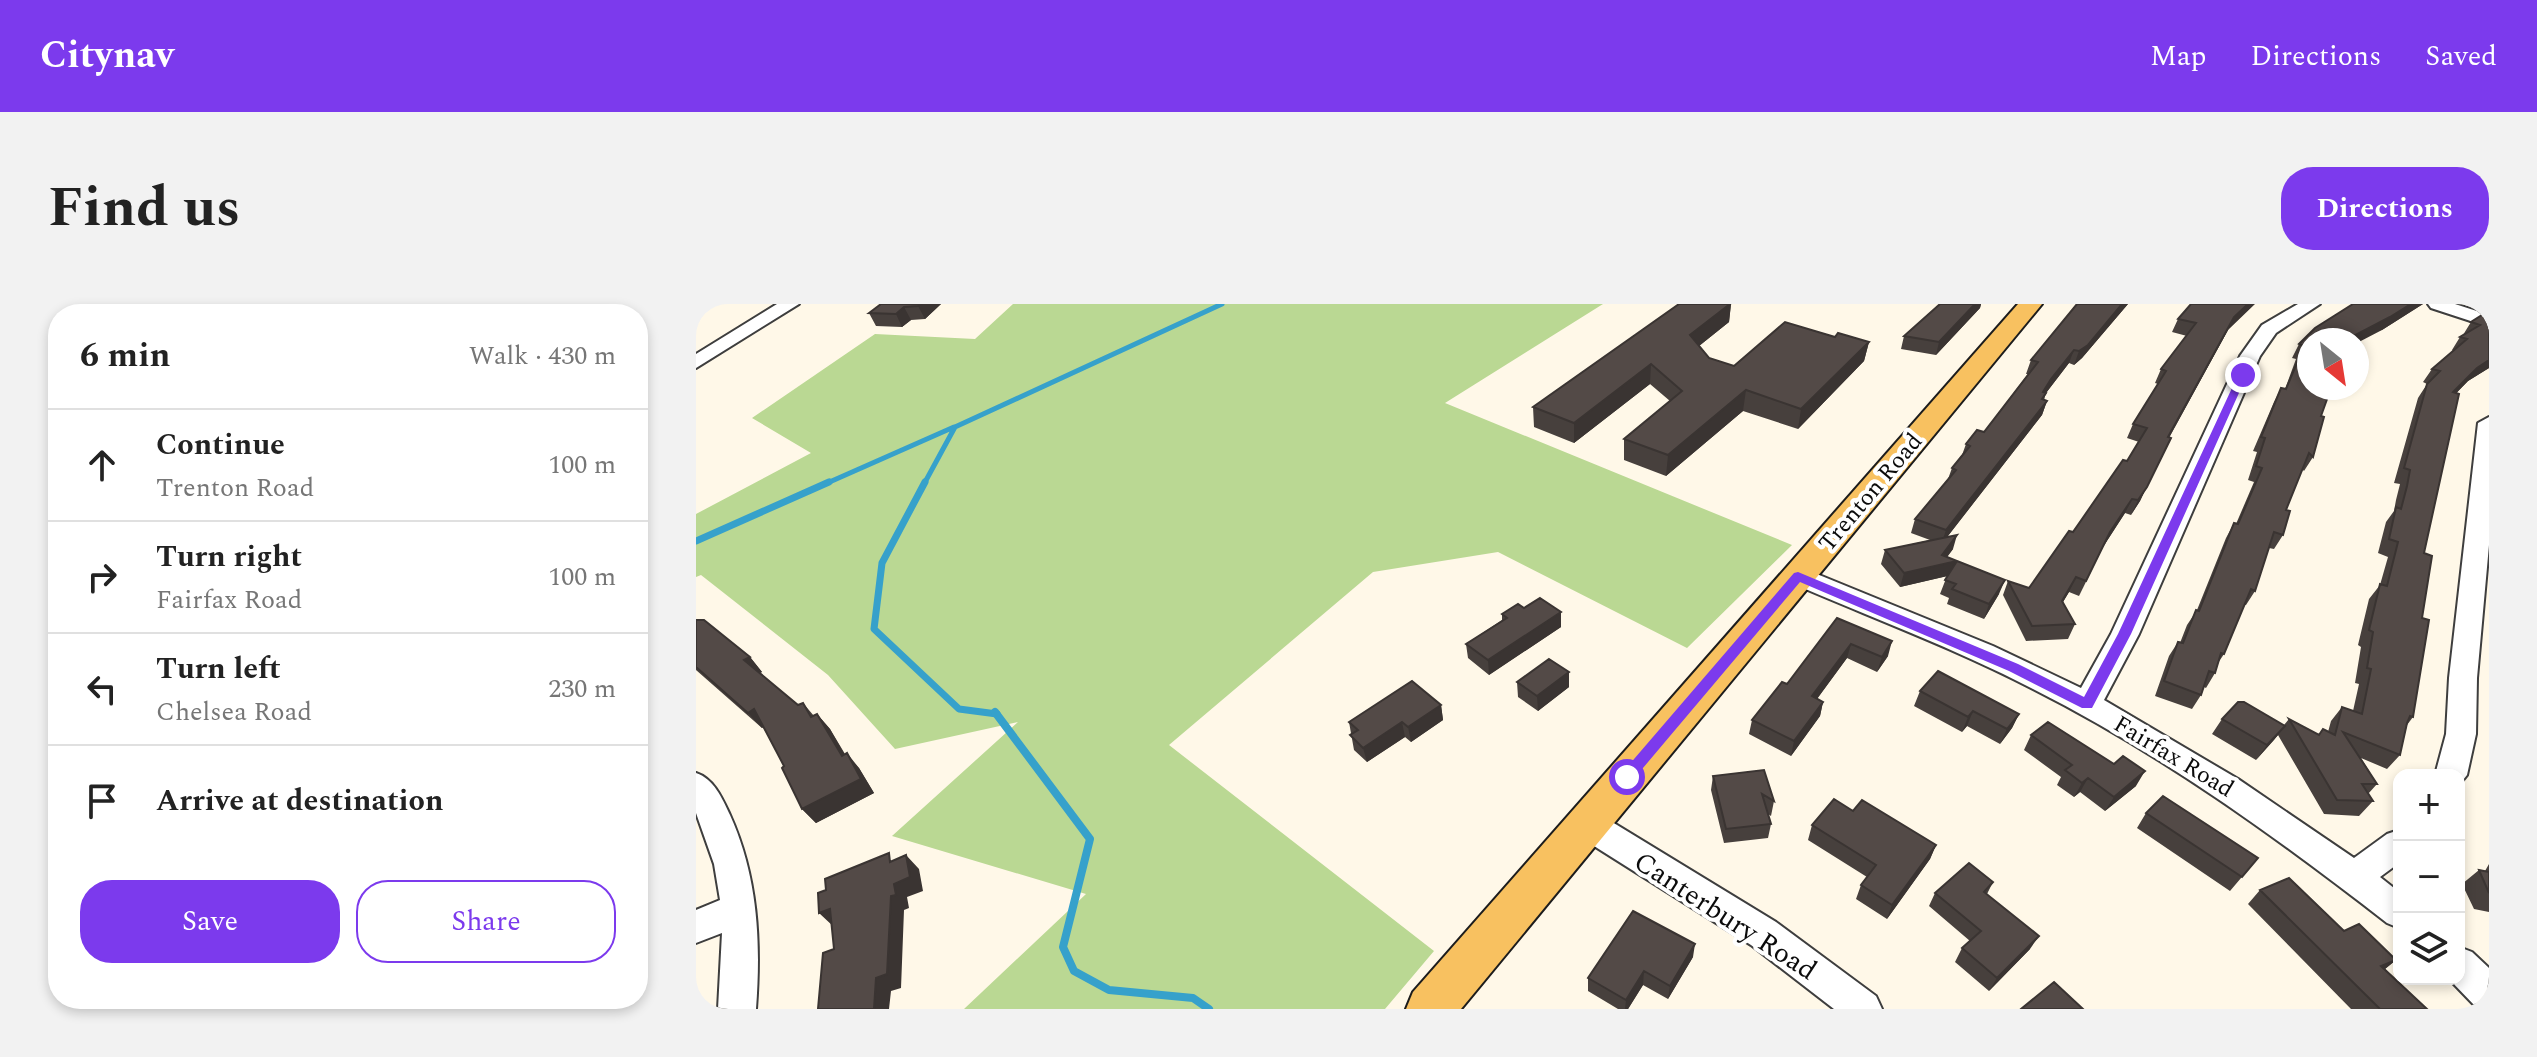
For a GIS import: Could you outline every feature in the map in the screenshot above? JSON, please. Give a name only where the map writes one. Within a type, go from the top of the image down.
[{"type":"main road","name":"Trenton Road","points":[[1430,1009],[2030,304]]},
{"type":"street","points":[[696,362],[790,304]]},
{"type":"street","points":[[2087,704],[2125,634],[2250,356],[2269,329],[2311,304]]},
{"type":"street","points":[[2437,304],[2489,321]]},
{"type":"street","points":[[2452,769],[2461,734],[2463,678],[2489,423]]},
{"type":"street","name":"Fairfax Road","points":[[1798,576],[2013,667],[2087,704],[2214,777],[2393,907]]},
{"type":"street","points":[[696,786],[723,836],[738,909],[741,968],[737,1009]]},
{"type":"street","name":"Canterbury Road","points":[[1587,824],[1740,920],[1863,1009]]},
{"type":"street","points":[[2354,877],[2393,848]]},
{"type":"street","points":[[696,927],[738,909]]},
{"type":"street","points":[[2465,970],[2489,994]]},
{"type":"green space","points":[[1013,304],[1603,304],[1445,403],[1792,545],[1687,648],[1498,552],[1373,572],[1169,745],[1434,951],[1385,1009],[964,1009],[1086,894],[892,836],[1018,722],[895,749],[828,675],[701,575],[696,577],[696,514],[811,453],[752,418],[875,334],[975,339]]},
{"type":"building","points":[[881,304],[921,304],[904,307],[896,314],[869,313]]},
{"type":"building","points":[[1679,304],[1730,304],[1690,335],[1709,358],[1734,366],[1785,322],[1835,337],[1838,333],[1869,342],[1801,409],[1746,390],[1668,455],[1624,439],[1682,391],[1651,364],[1574,423],[1533,407]]},
{"type":"building","points":[[1940,304],[1975,304],[1939,342],[1904,336]]},
{"type":"building","points":[[2077,304],[2122,304],[2088,345],[2079,351],[2074,350],[2051,379],[2043,392],[2046,393],[2042,399],[2047,401],[1946,530],[1915,519],[1956,470],[1952,468],[1970,446],[1966,444],[1977,430],[1984,432],[2038,362],[2031,360]]},
{"type":"building","points":[[2191,304],[2248,304],[2234,317],[2168,437],[2171,438],[2147,487],[2138,500],[2132,499],[2110,532],[2086,581],[2076,577],[2062,601],[2075,624],[2032,626],[2008,581],[2029,588],[2123,460],[2127,461],[2147,428],[2133,424],[2166,371],[2161,369],[2196,323],[2178,319]]},
{"type":"building","points":[[2353,304],[2411,304],[2369,328],[2315,328]]},
{"type":"building","points":[[2485,313],[2489,314],[2489,360],[2453,392],[2459,394],[2424,553],[2432,556],[2422,618],[2429,620],[2413,717],[2410,716],[2407,723],[2400,755],[2343,732],[2377,784],[2362,784],[2373,801],[2337,800],[2289,719],[2319,735],[2323,729],[2335,735],[2342,707],[2362,714],[2371,669],[2367,668],[2373,632],[2369,630],[2380,584],[2387,586],[2398,542],[2389,539],[2396,507],[2401,509],[2407,486],[2410,470],[2404,468],[2427,384],[2440,371],[2432,369],[2467,339],[2460,337],[2480,325],[2471,322]]},
{"type":"building","points":[[2297,363],[2297,400],[2327,400],[2313,457],[2309,453],[2286,510],[2290,511],[2283,535],[2274,532],[2255,591],[2251,589],[2224,654],[2221,653],[2215,673],[2209,671],[2201,695],[2164,681],[2178,642],[2183,643],[2196,610],[2199,611],[2234,523],[2238,524],[2262,468],[2256,466],[2265,438],[2261,437],[2281,388],[2286,389]]},
{"type":"building","points":[[1957,535],[1942,555],[1957,561],[1904,573],[1885,550]]},
{"type":"building","points":[[1957,561],[2005,580],[1989,604],[1952,589],[1956,584],[1945,580]]},
{"type":"building","points":[[1540,598],[1561,612],[1488,660],[1466,644],[1507,618],[1502,614],[1518,604],[1524,608]]},
{"type":"building","points":[[1837,618],[1892,641],[1882,657],[1851,644],[1812,696],[1823,702],[1794,741],[1752,720],[1782,682],[1787,684]]},
{"type":"building","points":[[696,620],[704,620],[750,657],[744,660],[798,705],[803,703],[811,717],[817,714],[842,756],[847,753],[861,779],[802,809],[754,709],[748,713],[696,667]]},
{"type":"building","points":[[1549,659],[1569,672],[1537,696],[1517,682]]},
{"type":"building","points":[[1938,671],[2019,714],[2007,729],[1973,711],[1968,717],[1920,691]]},
{"type":"building","points":[[1412,681],[1441,705],[1408,727],[1402,722],[1363,748],[1350,735],[1358,730],[1349,722]]},
{"type":"building","points":[[2238,702],[2244,702],[2285,726],[2267,745],[2222,719]]},
{"type":"building","points":[[2048,722],[2114,764],[2123,756],[2145,771],[2114,797],[2088,778],[2082,783],[2065,770],[2072,765],[2031,735]]},
{"type":"building","points":[[1764,770],[1774,801],[1762,794],[1771,824],[1726,829],[1713,776]]},
{"type":"building","points":[[2163,796],[2258,858],[2242,877],[2146,813]]},
{"type":"building","points":[[1834,799],[1853,811],[1862,800],[1936,845],[1892,905],[1861,885],[1876,865],[1812,825]]},
{"type":"building","points":[[889,853],[890,862],[906,855],[910,877],[894,884],[896,895],[891,896],[887,974],[876,978],[874,1009],[818,1009],[823,953],[834,949],[830,909],[819,913],[818,893],[826,890],[825,879]]},
{"type":"building","points":[[1969,863],[1993,882],[1984,892],[2039,936],[1997,978],[1962,948],[1981,931],[1935,893]]},
{"type":"building","points":[[2479,870],[2489,872],[2489,893]]},
{"type":"building","points":[[2289,878],[2344,931],[2359,924],[2393,957],[2393,961],[2381,966],[2393,977],[2393,985],[2401,985],[2427,1009],[2380,1009],[2260,890]]},
{"type":"building","points":[[1633,911],[1695,944],[1670,986],[1644,971],[1626,1000],[1588,978]]},
{"type":"building","points":[[2054,982],[2083,1009],[2021,1009]]},
{"type":"waterway","points":[[924,484],[955,427],[1222,304]]},
{"type":"waterway","points":[[825,484],[954,427]]},
{"type":"waterway","points":[[696,541],[829,482]]},
{"type":"waterway","points":[[925,482],[882,563],[874,629],[959,709],[996,714]]},
{"type":"waterway","points":[[996,714],[1090,839],[1063,947],[1074,971],[1109,990],[1193,998],[1209,1009]]},
{"type":"route","points":[[1627,777],[1798,576],[2013,667],[2087,704],[2125,634],[2243,375]]}]
